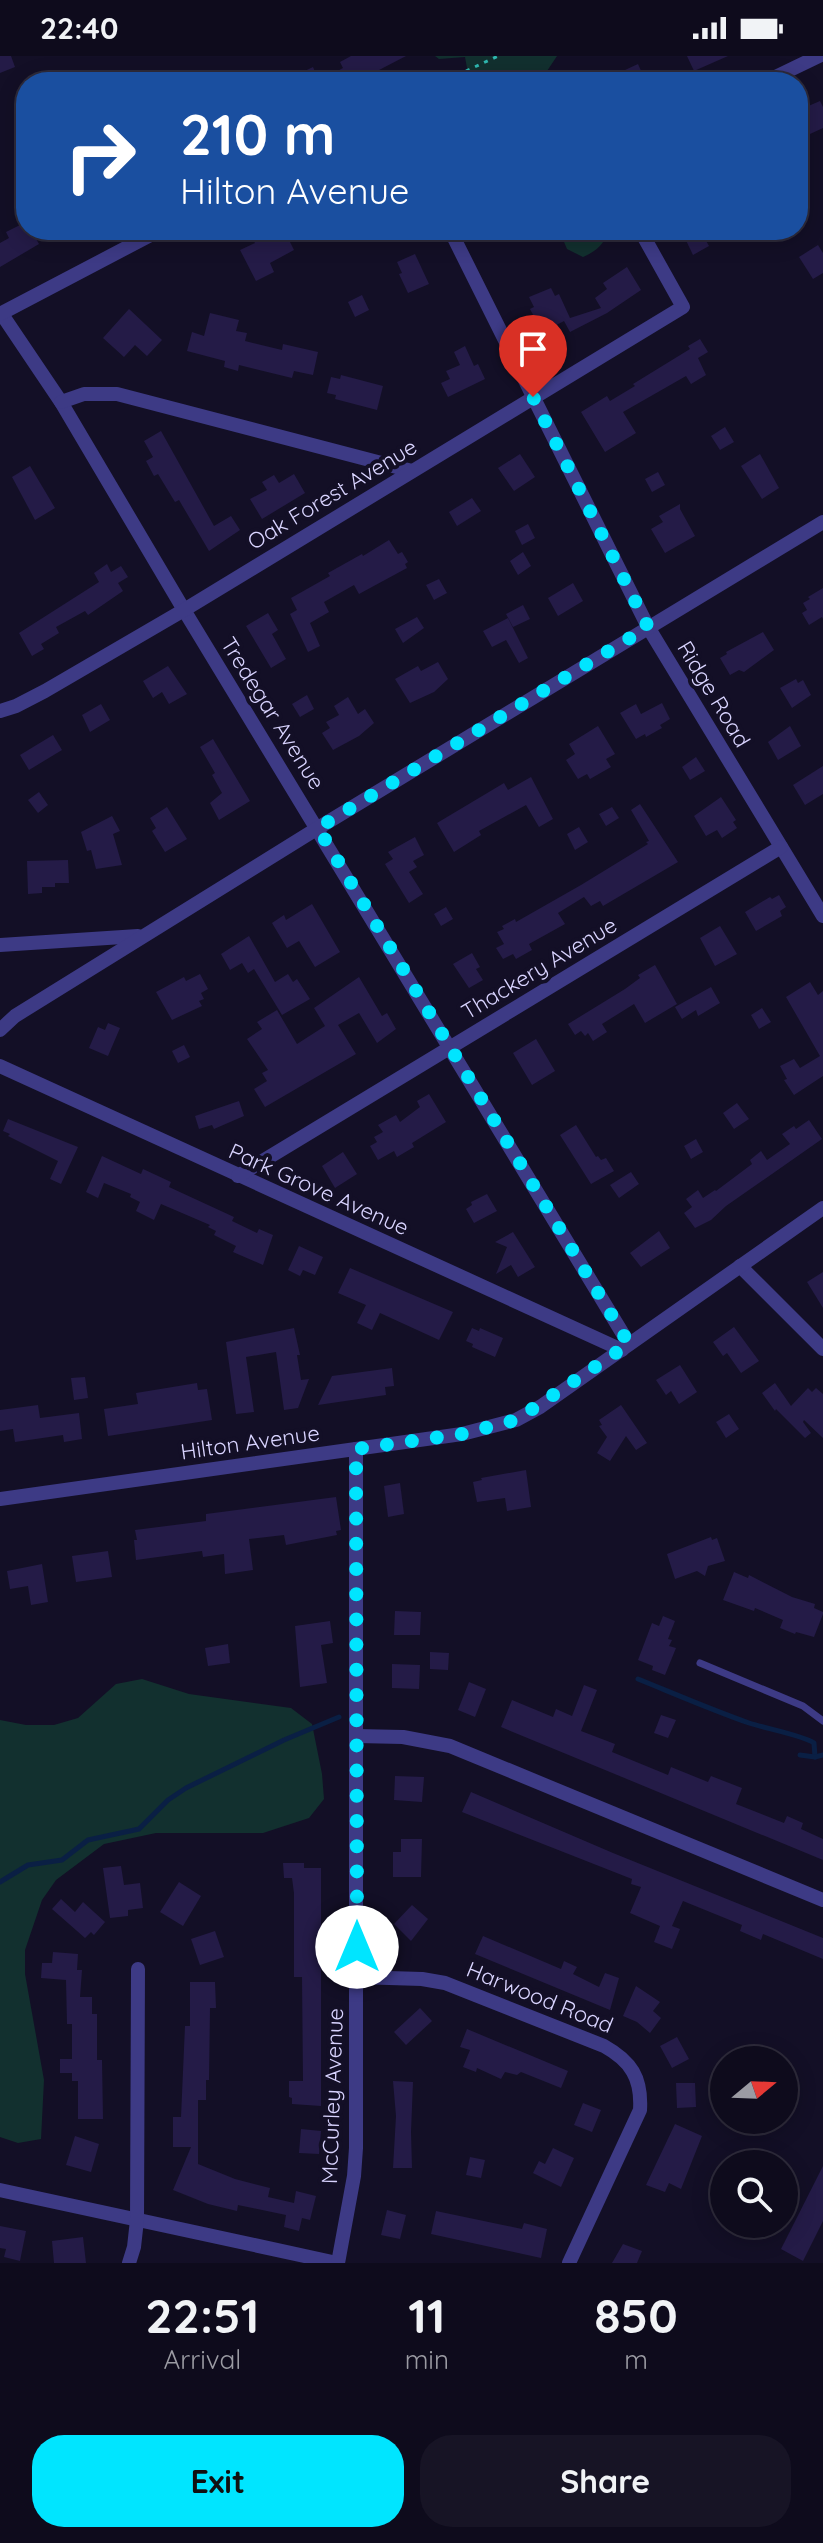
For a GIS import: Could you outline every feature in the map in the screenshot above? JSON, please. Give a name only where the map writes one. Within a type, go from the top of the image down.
[{"type":"street","points":[[786,72],[819,56]]},
{"type":"street","points":[[1,313],[141,240]]},
{"type":"street","name":"Ridge Road","points":[[455,240],[648,627],[823,916]]},
{"type":"street","name":"Oak Forest Avenue","points":[[0,711],[45,691],[184,610],[683,307],[646,240]]},
{"type":"street","name":"Tredegar Avenue","points":[[1,313],[61,402],[451,1047],[626,1347]]},
{"type":"street","points":[[61,402],[84,394],[117,394],[412,471]]},
{"type":"street","points":[[0,1030],[15,1016],[143,936],[823,522]]},
{"type":"street","name":"Thackery Avenue","points":[[238,1176],[781,847]]},
{"type":"street","points":[[0,945],[143,936]]},
{"type":"street","name":"Park Grove Avenue","points":[[0,1066],[238,1176],[626,1347]]},
{"type":"street","name":"Hilton Avenue","points":[[0,1499],[462,1434],[516,1420],[626,1347],[823,1208]]},
{"type":"street","points":[[740,1266],[823,1349]]},
{"type":"street","name":"McCurley Avenue","points":[[338,2263],[354,2176],[356,1449]]},
{"type":"street","points":[[357,1736],[427,1739],[450,1746],[823,1900]]},
{"type":"street","points":[[129,2263],[137,2220],[138,1969]]},
{"type":"street","name":"Harwood Road","points":[[356,1977],[422,1979],[445,1983],[604,2046],[631,2065],[641,2094],[640,2110],[569,2263]]},
{"type":"street","points":[[0,2190],[338,2263]]},
{"type":"lane","points":[[700,1663],[803,1706],[823,1721]]},
{"type":"path","points":[[465,72],[498,56]]},
{"type":"green space","points":[[435,56],[557,56],[547,72],[466,72],[465,57],[439,59]]},
{"type":"green space","points":[[563,240],[604,240],[583,257],[567,249]]},
{"type":"green space","points":[[142,1679],[189,1694],[291,1708],[312,1724],[324,1799],[309,1818],[263,1833],[156,1833],[104,1844],[56,1880],[42,1900],[25,1950],[25,1974],[44,2080],[41,2139],[18,2143],[0,2137],[0,1720],[26,1725],[54,1725],[78,1718],[116,1684]]},
{"type":"building","points":[[0,56],[11,56],[15,67],[0,73]]},
{"type":"building","points":[[351,56],[406,56],[375,72],[336,72],[343,68],[340,62]]},
{"type":"building","points":[[687,56],[728,56],[694,71]]},
{"type":"building","points":[[638,64],[642,72],[626,72]]},
{"type":"building","points":[[820,101],[823,107],[823,128],[810,134],[808,130],[808,106]]},
{"type":"building","points":[[16,227],[16,240],[37,240],[39,244],[0,267],[0,243],[9,238],[6,232]]},
{"type":"building","points":[[253,240],[289,240],[294,250],[270,263],[274,272],[256,281],[240,250],[255,243]]},
{"type":"building","points":[[686,240],[706,240],[709,246],[693,255]]},
{"type":"building","points":[[818,245],[823,253],[823,273],[813,279],[799,257]]},
{"type":"building","points":[[415,254],[429,284],[408,293],[397,262]]},
{"type":"building","points":[[627,267],[641,290],[607,313],[570,332],[564,321],[545,331],[530,309],[534,307],[529,297],[551,288],[555,296],[559,294],[570,318],[601,308],[595,298],[607,289],[603,283]]},
{"type":"building","points":[[362,295],[369,310],[355,317],[348,302]]},
{"type":"building","points":[[129,309],[162,340],[147,356],[135,345],[124,357],[103,338]]},
{"type":"building","points":[[210,313],[239,320],[236,331],[247,333],[245,341],[282,350],[283,344],[318,352],[313,375],[294,371],[292,378],[239,365],[238,371],[224,367],[225,361],[187,351],[192,332],[204,336]]},
{"type":"building","points":[[700,339],[708,352],[698,358],[706,375],[691,384],[686,376],[623,412],[636,433],[605,452],[581,412],[607,396],[610,401],[635,386],[633,384],[690,349],[688,346]]},
{"type":"building","points":[[465,346],[474,366],[478,364],[485,379],[448,397],[441,383],[450,379],[446,371],[460,365],[454,352]]},
{"type":"building","points":[[341,375],[383,386],[377,410],[335,399],[336,395],[327,393],[331,377],[340,379]]},
{"type":"building","points":[[725,427],[734,442],[720,450],[711,436]]},
{"type":"building","points":[[161,431],[214,526],[231,516],[240,530],[209,551],[179,500],[175,502],[146,461],[153,457],[144,441]]},
{"type":"building","points":[[520,454],[535,477],[514,491],[498,468]]},
{"type":"building","points":[[760,454],[779,488],[762,499],[741,466]]},
{"type":"building","points":[[30,466],[55,508],[35,520],[12,477]]},
{"type":"building","points":[[658,472],[665,485],[652,492],[645,479]]},
{"type":"building","points":[[294,474],[305,493],[262,519],[250,499],[267,490],[262,482],[274,475],[279,483]]},
{"type":"building","points":[[472,498],[481,511],[457,526],[449,512]]},
{"type":"building","points":[[680,504],[695,536],[665,553],[651,529],[663,522],[659,516]]},
{"type":"building","points":[[528,524],[535,538],[522,545],[515,531]]},
{"type":"building","points":[[389,540],[398,554],[402,552],[408,562],[405,564],[407,568],[359,594],[354,585],[324,602],[329,612],[310,623],[320,646],[308,652],[290,614],[297,610],[291,598],[330,576],[328,573]]},
{"type":"building","points":[[523,552],[531,566],[518,575],[510,561]]},
{"type":"building","points":[[107,564],[111,572],[121,566],[128,577],[118,583],[123,591],[88,615],[85,611],[56,627],[59,633],[41,644],[44,649],[32,656],[19,633],[99,582],[94,573]]},
{"type":"building","points":[[439,579],[447,593],[434,600],[426,585]]},
{"type":"building","points":[[573,583],[583,601],[558,616],[548,598]]},
{"type":"building","points":[[823,588],[823,619],[809,625],[802,613],[807,610],[803,603]]},
{"type":"building","points":[[523,605],[530,619],[513,627],[506,614]]},
{"type":"building","points":[[268,613],[278,630],[272,634],[286,659],[271,668],[246,626]]},
{"type":"building","points":[[417,617],[424,628],[403,643],[395,629]]},
{"type":"building","points":[[508,618],[528,658],[519,663],[506,640],[492,647],[483,631]]},
{"type":"building","points":[[763,632],[774,650],[744,672],[739,670],[730,675],[720,658]]},
{"type":"building","points":[[438,662],[448,679],[434,692],[410,703],[395,679],[418,666],[421,671]]},
{"type":"building","points":[[168,666],[187,694],[169,704],[162,692],[153,698],[143,681]]},
{"type":"building","points":[[796,679],[798,683],[803,680],[811,695],[792,708],[780,688]]},
{"type":"building","points":[[307,695],[314,709],[300,717],[292,704]]},
{"type":"building","points":[[348,697],[358,714],[365,709],[374,723],[359,736],[333,750],[322,733],[330,728],[326,722],[339,715],[334,706]]},
{"type":"building","points":[[662,703],[670,719],[660,725],[662,728],[636,739],[620,713],[636,704],[641,714]]},
{"type":"building","points":[[101,704],[110,720],[90,732],[82,715]]},
{"type":"building","points":[[598,726],[615,754],[606,759],[611,767],[590,779],[587,774],[578,779],[566,760],[575,754],[569,744]]},
{"type":"building","points":[[790,726],[801,746],[778,760],[768,742]]},
{"type":"building","points":[[53,735],[62,750],[29,770],[20,755]]},
{"type":"building","points":[[213,739],[250,801],[219,820],[210,803],[222,793],[200,747]]},
{"type":"building","points":[[696,757],[705,771],[690,780],[682,767]]},
{"type":"building","points":[[823,766],[823,794],[805,805],[793,785]]},
{"type":"building","points":[[531,777],[553,819],[539,827],[526,805],[479,831],[481,835],[454,852],[437,823],[504,783],[508,790]]},
{"type":"building","points":[[39,792],[48,805],[38,813],[28,800]]},
{"type":"building","points":[[721,797],[736,820],[733,822],[737,828],[722,838],[717,830],[706,836],[694,816]]},
{"type":"building","points":[[640,804],[678,862],[603,906],[600,901],[591,906],[584,897],[558,913],[565,924],[529,944],[532,950],[516,959],[513,954],[503,959],[496,948],[504,944],[497,932],[504,929],[502,926],[515,919],[516,922],[648,844],[631,810]]},
{"type":"building","points":[[167,807],[187,839],[165,852],[152,831],[156,828],[150,818]]},
{"type":"building","points":[[612,807],[619,818],[606,826],[599,814]]},
{"type":"building","points":[[112,816],[120,831],[113,834],[122,865],[96,869],[91,850],[87,851],[81,832]]},
{"type":"building","points":[[579,827],[588,842],[575,850],[567,834]]},
{"type":"building","points":[[415,837],[424,855],[413,861],[417,867],[409,872],[423,894],[409,903],[385,864],[393,859],[388,852]]},
{"type":"building","points":[[68,860],[69,883],[55,883],[55,887],[42,887],[42,893],[28,894],[27,861]]},
{"type":"building","points":[[779,895],[786,907],[780,911],[782,916],[756,931],[745,912]]},
{"type":"building","points":[[312,904],[340,952],[315,967],[299,941],[287,948],[272,923],[284,915],[286,920]]},
{"type":"building","points":[[446,907],[453,919],[441,926],[434,914]]},
{"type":"building","points":[[720,926],[737,954],[715,966],[700,938]]},
{"type":"building","points":[[249,936],[275,982],[288,974],[293,982],[297,979],[310,999],[282,1015],[254,969],[248,973],[242,963],[230,970],[221,954]]},
{"type":"building","points":[[472,953],[483,980],[469,988],[453,964]]},
{"type":"building","points":[[655,965],[677,1004],[645,1023],[634,1004],[602,1024],[607,1032],[593,1041],[588,1033],[585,1036],[581,1031],[575,1035],[568,1024],[625,989],[640,978],[638,975]]},
{"type":"building","points":[[200,974],[208,989],[201,993],[204,999],[199,1001],[202,1006],[172,1020],[156,992],[184,977],[186,981]]},
{"type":"building","points":[[359,977],[382,1016],[387,1013],[396,1029],[377,1043],[359,1013],[338,1025],[356,1054],[265,1107],[254,1089],[267,1081],[262,1073],[268,1070],[247,1039],[262,1029],[257,1022],[277,1010],[297,1044],[325,1026],[314,1008]]},
{"type":"building","points":[[810,982],[818,995],[823,991],[823,1076],[794,1095],[784,1080],[787,1079],[780,1066],[794,1059],[800,1068],[820,1056],[786,997]]},
{"type":"building","points":[[711,987],[720,1003],[698,1016],[696,1010],[682,1019],[675,1007]]},
{"type":"building","points":[[762,1008],[771,1022],[759,1029],[751,1015]]},
{"type":"building","points":[[108,1023],[120,1028],[108,1056],[89,1048],[98,1027],[105,1030]]},
{"type":"building","points":[[536,1039],[555,1071],[532,1085],[513,1053]]},
{"type":"building","points":[[184,1045],[190,1057],[178,1063],[172,1051]]},
{"type":"building","points":[[429,1094],[446,1122],[412,1143],[414,1147],[397,1157],[394,1151],[378,1160],[370,1146],[377,1142],[374,1137],[383,1132],[378,1125],[396,1115],[400,1122],[420,1107],[417,1101]]},
{"type":"building","points":[[239,1101],[244,1116],[214,1129],[212,1125],[199,1129],[195,1116]]},
{"type":"building","points":[[737,1103],[749,1119],[734,1129],[723,1113]]},
{"type":"building","points":[[8,1119],[78,1147],[61,1184],[50,1179],[58,1161],[8,1136],[10,1134],[3,1131]]},
{"type":"building","points":[[809,1120],[822,1139],[726,1206],[711,1220],[695,1228],[684,1213],[692,1207],[686,1199],[698,1190],[703,1198],[716,1191],[752,1164],[750,1160],[761,1151],[767,1160],[790,1144],[782,1134]]},
{"type":"building","points":[[576,1125],[596,1157],[601,1160],[606,1158],[614,1171],[591,1184],[560,1135]]},
{"type":"building","points":[[696,1139],[703,1152],[691,1159],[684,1146]]},
{"type":"building","points":[[343,1152],[357,1174],[335,1188],[322,1166]]},
{"type":"building","points":[[102,1156],[141,1174],[143,1169],[171,1182],[169,1187],[234,1217],[232,1221],[257,1233],[259,1229],[273,1235],[263,1265],[233,1252],[236,1246],[214,1235],[216,1231],[208,1227],[210,1225],[161,1204],[154,1220],[136,1211],[140,1202],[130,1197],[131,1194],[104,1183],[98,1198],[86,1192]]},
{"type":"building","points":[[631,1172],[639,1184],[619,1198],[610,1185]]},
{"type":"building","points":[[487,1194],[497,1211],[474,1223],[466,1209],[472,1205],[471,1202]]},
{"type":"building","points":[[659,1231],[670,1248],[641,1267],[630,1253]]},
{"type":"building","points":[[513,1232],[535,1267],[518,1277],[511,1265],[496,1274],[507,1247],[495,1242]]},
{"type":"building","points":[[299,1246],[323,1257],[315,1275],[303,1270],[300,1276],[288,1270]]},
{"type":"building","points":[[350,1268],[453,1312],[439,1340],[380,1313],[372,1330],[357,1323],[366,1305],[338,1293]]},
{"type":"building","points":[[823,1272],[823,1308],[807,1282]]},
{"type":"building","points":[[734,1327],[759,1361],[741,1373],[727,1353],[723,1356],[713,1342]]},
{"type":"building","points":[[294,1328],[301,1380],[309,1379],[298,1408],[284,1410],[276,1352],[246,1357],[254,1412],[236,1414],[226,1342]]},
{"type":"building","points":[[472,1328],[479,1331],[480,1328],[503,1338],[495,1357],[466,1341]]},
{"type":"building","points":[[680,1365],[697,1392],[679,1404],[671,1391],[666,1395],[656,1380]]},
{"type":"building","points":[[392,1368],[394,1386],[385,1387],[386,1395],[318,1405],[332,1376]]},
{"type":"building","points":[[85,1377],[88,1398],[74,1400],[71,1378]]},
{"type":"building","points":[[197,1383],[198,1390],[207,1389],[212,1420],[108,1436],[104,1409],[138,1404],[136,1393]]},
{"type":"building","points":[[775,1383],[791,1406],[808,1388],[812,1392],[816,1388],[823,1394],[823,1438],[804,1420],[811,1433],[805,1438],[775,1411],[762,1393]]},
{"type":"building","points":[[38,1405],[40,1418],[79,1413],[82,1439],[64,1442],[63,1435],[15,1442],[13,1429],[0,1431],[0,1410]]},
{"type":"building","points":[[621,1405],[647,1443],[636,1450],[626,1436],[610,1461],[597,1453],[607,1437],[599,1426],[602,1425],[599,1420]]},
{"type":"building","points":[[729,1414],[739,1429],[726,1438],[716,1422]]},
{"type":"building","points":[[526,1470],[531,1507],[507,1511],[505,1498],[477,1502],[473,1482]]},
{"type":"building","points":[[400,1483],[404,1514],[388,1517],[384,1486]]},
{"type":"building","points":[[336,1497],[341,1530],[336,1531],[337,1535],[286,1545],[284,1535],[249,1539],[253,1570],[225,1574],[224,1554],[203,1557],[202,1551],[136,1560],[135,1530],[206,1521],[206,1514]]},
{"type":"building","points":[[711,1537],[712,1540],[717,1538],[725,1561],[708,1566],[705,1576],[697,1571],[675,1579],[667,1554]]},
{"type":"building","points":[[108,1551],[112,1577],[76,1582],[72,1556]]},
{"type":"building","points":[[42,1564],[48,1602],[31,1605],[28,1586],[10,1589],[7,1571]]},
{"type":"building","points":[[734,1572],[748,1578],[749,1575],[792,1597],[815,1604],[814,1608],[823,1614],[814,1637],[780,1628],[783,1620],[755,1608],[754,1611],[723,1600]]},
{"type":"building","points":[[395,1611],[421,1612],[420,1635],[394,1635]]},
{"type":"building","points":[[663,1616],[675,1621],[668,1639],[672,1640],[669,1646],[676,1648],[665,1675],[638,1660],[652,1623],[659,1626]]},
{"type":"building","points":[[330,1621],[333,1643],[321,1645],[327,1683],[300,1687],[295,1626]]},
{"type":"building","points":[[228,1644],[230,1663],[208,1666],[205,1648]]},
{"type":"building","points":[[430,1652],[449,1653],[448,1670],[430,1669]]},
{"type":"building","points":[[392,1664],[420,1665],[419,1689],[392,1688]]},
{"type":"building","points":[[469,1682],[486,1689],[475,1717],[458,1710]]},
{"type":"building","points":[[584,1685],[597,1690],[581,1731],[615,1744],[612,1752],[668,1775],[671,1767],[708,1782],[711,1776],[742,1788],[736,1804],[784,1823],[787,1816],[803,1823],[801,1829],[823,1839],[823,1860],[501,1727],[512,1700],[553,1717],[556,1709],[572,1716]]},
{"type":"building","points":[[661,1715],[676,1720],[668,1738],[654,1733]]},
{"type":"building","points":[[395,1776],[424,1777],[422,1802],[394,1800]]},
{"type":"building","points":[[471,1792],[823,1938],[823,1959],[763,1934],[761,1940],[740,1931],[742,1925],[683,1901],[672,1926],[680,1929],[672,1949],[654,1942],[660,1926],[630,1913],[641,1887],[631,1884],[632,1879],[462,1812]]},
{"type":"building","points":[[401,1839],[422,1839],[421,1877],[393,1877],[393,1852],[401,1852]]},
{"type":"building","points":[[283,1863],[304,1863],[304,1868],[321,1868],[321,2106],[292,2104],[289,2097],[289,2081],[303,2081],[302,1977],[294,1977],[294,1893],[292,1878],[284,1878]]},
{"type":"building","points":[[121,1866],[124,1885],[140,1883],[143,1908],[128,1910],[128,1916],[110,1918],[103,1868]]},
{"type":"building","points":[[179,1882],[201,1896],[183,1926],[160,1912]]},
{"type":"building","points":[[61,1899],[75,1912],[83,1902],[105,1922],[94,1935],[91,1932],[85,1938],[52,1909]]},
{"type":"building","points":[[412,1905],[428,1919],[411,1941],[394,1924]]},
{"type":"building","points":[[215,1931],[224,1957],[200,1965],[191,1939]]},
{"type":"building","points":[[483,1936],[561,1969],[564,1961],[577,1967],[573,1974],[599,1987],[605,1973],[619,1978],[610,2010],[475,1954]]},
{"type":"building","points":[[53,1952],[78,1954],[77,1970],[82,1970],[80,1997],[92,1997],[92,2014],[97,2014],[97,2060],[102,2060],[103,2119],[78,2119],[78,2081],[72,2081],[72,2073],[60,2073],[60,2059],[72,2059],[72,2024],[67,2024],[66,1980],[41,1978],[42,1963],[52,1963]]},
{"type":"building","points":[[190,1982],[215,1982],[216,2008],[210,2008],[209,2080],[206,2080],[206,2100],[198,2100],[198,2164],[235,2179],[270,2188],[268,2197],[294,2203],[296,2191],[316,2196],[310,2220],[302,2218],[299,2231],[284,2227],[286,2215],[238,2205],[237,2211],[173,2190],[191,2147],[173,2147],[173,2117],[181,2117],[185,2026],[190,2026]]},
{"type":"building","points":[[636,1986],[660,2002],[653,2011],[661,2018],[650,2033],[623,2016]]},
{"type":"building","points":[[420,2008],[432,2021],[406,2045],[394,2032]]},
{"type":"building","points":[[467,2029],[568,2071],[561,2088],[521,2072],[517,2075],[505,2072],[501,2079],[477,2068],[476,2072],[463,2067],[470,2050],[460,2047]]},
{"type":"building","points":[[677,2037],[689,2059],[672,2068],[660,2046]]},
{"type":"building","points":[[393,2081],[413,2082],[412,2168],[393,2168],[396,2116]]},
{"type":"building","points":[[676,2083],[695,2083],[696,2107],[677,2108]]},
{"type":"building","points":[[583,2103],[601,2110],[592,2132],[574,2125]]},
{"type":"building","points":[[675,2124],[702,2136],[681,2189],[669,2183],[665,2192],[646,2185]]},
{"type":"building","points":[[301,2129],[321,2131],[319,2154],[299,2153]]},
{"type":"building","points":[[75,2136],[99,2144],[91,2172],[66,2165]]},
{"type":"building","points":[[553,2148],[574,2158],[561,2187],[533,2173],[539,2161],[545,2164]]},
{"type":"building","points":[[470,2157],[485,2160],[481,2178],[466,2175]]},
{"type":"building","points":[[823,2166],[823,2221],[803,2261],[781,2249],[787,2238],[798,2238],[798,2215]]},
{"type":"building","points":[[387,2210],[406,2215],[400,2239],[381,2235]]},
{"type":"building","points":[[436,2211],[522,2229],[524,2223],[547,2229],[541,2258],[431,2234]]},
{"type":"building","points":[[0,2226],[26,2231],[20,2261],[4,2257],[6,2249],[0,2248]]},
{"type":"building","points":[[83,2237],[86,2263],[54,2263],[52,2241]]},
{"type":"building","points":[[623,2244],[642,2251],[637,2263],[612,2263]]},
{"type":"waterway","points":[[638,1679],[749,1723],[809,1740],[814,1743],[815,1757]]},
{"type":"waterway","points":[[0,1882],[28,1865],[62,1860],[88,1840],[139,1829],[168,1800],[186,1788],[339,1717]]},
{"type":"waterway","points":[[800,1755],[823,1755]]},
{"type":"route","points":[[357,1947],[356,1449],[462,1434],[516,1420],[540,1407],[629,1344],[318,828],[648,627],[533,397]]}]
